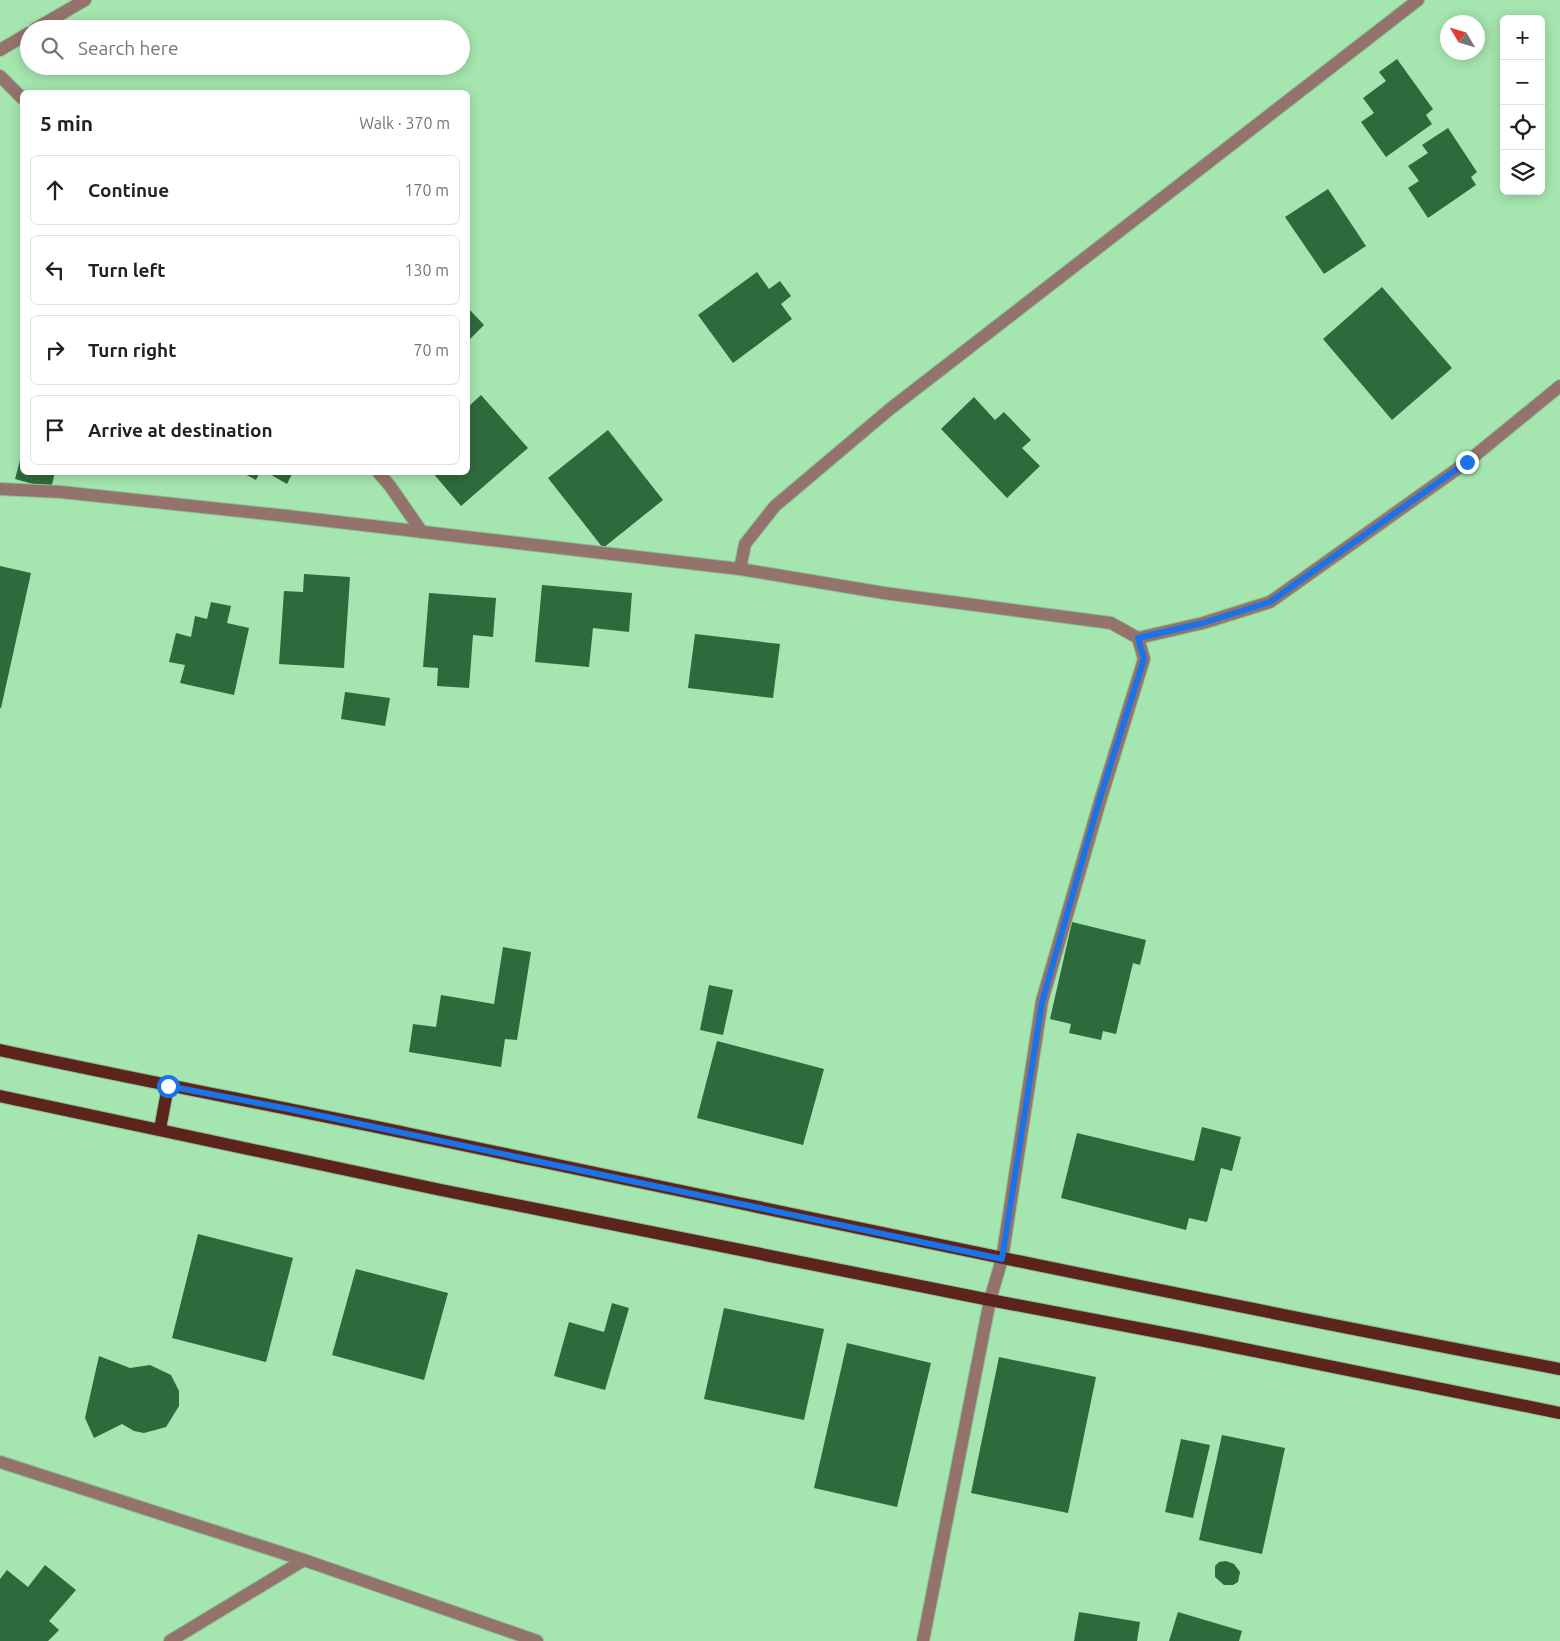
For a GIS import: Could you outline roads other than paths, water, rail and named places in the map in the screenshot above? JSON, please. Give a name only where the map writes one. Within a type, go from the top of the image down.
[{"type":"main road","points":[[0,1050],[1002,1259],[1560,1369]]},
{"type":"main road","points":[[160,1129],[168,1086]]},
{"type":"main road","points":[[0,1096],[441,1190],[1560,1413]]},
{"type":"street","points":[[51,20],[86,0]]},
{"type":"street","points":[[740,569],[745,544],[775,506],[890,409],[1418,0]]},
{"type":"street","points":[[0,50],[20,38]]},
{"type":"street","points":[[0,76],[20,96]]},
{"type":"street","points":[[0,490],[61,492],[740,569],[884,593],[1111,623],[1138,638],[1203,623],[1270,602],[1467,462],[1560,386]]},
{"type":"street","points":[[381,475],[422,532]]},
{"type":"street","points":[[923,1641],[990,1300],[1002,1259],[1042,1002],[1100,798],[1144,659],[1138,638]]},
{"type":"street","points":[[0,1462],[304,1560],[537,1641]]},
{"type":"street","points":[[170,1641],[304,1560]]}]
